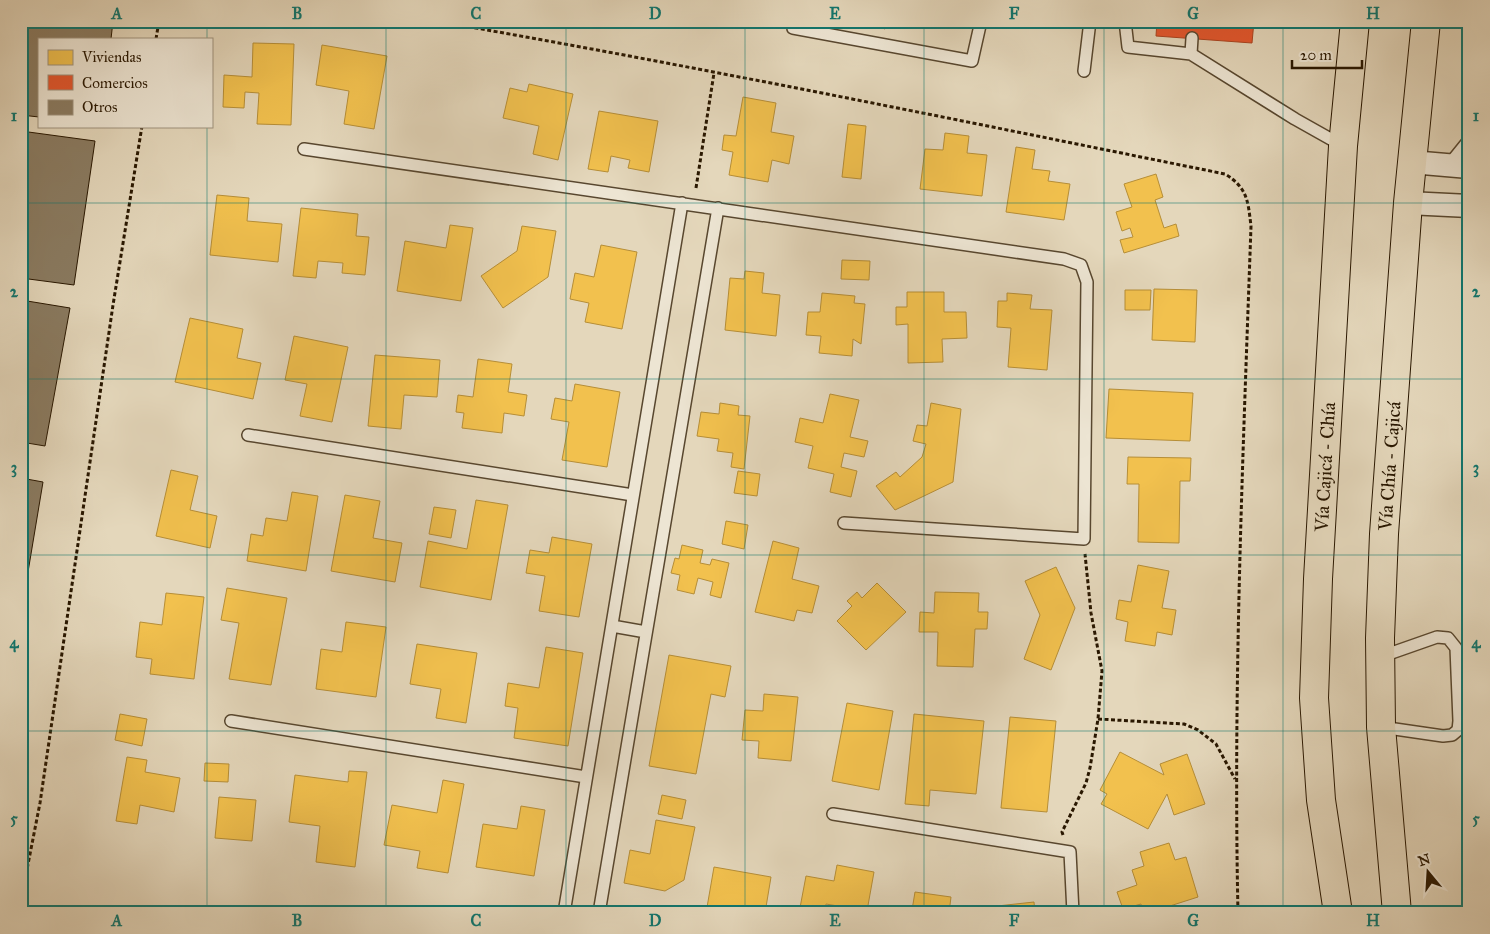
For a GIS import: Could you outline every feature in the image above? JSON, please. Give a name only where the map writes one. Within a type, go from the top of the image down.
[{"type":"highway","name":"Vía Cajicá - Chía","points":[[1338,913],[1321,800],[1314,698],[1318,579],[1343,146],[1355,21]]},
{"type":"highway","name":"Vía Chía - Cajicá","points":[[1397,913],[1381,727],[1380,657],[1384,534],[1411,162],[1426,21]]},
{"type":"street","points":[[1411,162],[1458,166]]},
{"type":"street","points":[[1408,203],[1469,206]]},
{"type":"lane","points":[[793,21],[793,28],[972,61],[981,21]]},
{"type":"lane","points":[[1084,71],[1090,21]]},
{"type":"lane","points":[[1125,21],[1128,47],[1191,54],[1295,119],[1343,146]]},
{"type":"lane","points":[[1191,54],[1192,38]]},
{"type":"lane","points":[[1458,166],[1469,140]]},
{"type":"lane","points":[[304,149],[1064,259],[1081,265],[1087,282],[1084,539],[844,523]]},
{"type":"lane","points":[[564,913],[633,495],[687,204]]},
{"type":"lane","points":[[599,913],[718,208]]},
{"type":"lane","points":[[248,435],[633,495]]},
{"type":"lane","points":[[612,626],[646,632]]},
{"type":"lane","points":[[1380,657],[1437,637],[1448,638],[1456,648],[1459,721],[1458,730],[1452,735],[1443,736],[1381,727]]},
{"type":"lane","points":[[231,721],[586,776]]},
{"type":"lane","points":[[833,814],[1070,852],[1073,913]]},
{"type":"path","points":[[156,38],[159,21]]},
{"type":"path","points":[[436,21],[562,43],[837,96],[1225,174],[1237,181],[1244,190],[1249,206],[1251,226],[1240,535],[1236,781],[1238,913]]},
{"type":"path","points":[[687,204],[714,73]]},
{"type":"path","points":[[21,900],[40,803],[113,305],[142,128]]},
{"type":"path","points":[[1070,852],[1062,832],[1086,783],[1090,768],[1098,719],[1102,671],[1091,613],[1084,539]]},
{"type":"path","points":[[1098,719],[1184,724],[1198,730],[1216,744],[1236,781]]},
{"type":"path","points":[[21,904],[22,913]]},
{"type":"building: Viviendas","points":[[579,21],[608,21],[607,28]]},
{"type":"building: Viviendas","points":[[253,43],[294,44],[291,125],[257,124],[259,93],[245,92],[244,108],[223,107],[224,75],[252,77]]},
{"type":"building: Viviendas","points":[[322,45],[387,56],[374,129],[344,124],[349,91],[316,85]]},
{"type":"building: Viviendas","points":[[529,84],[573,94],[558,160],[533,154],[539,126],[503,118],[510,88],[527,92]]},
{"type":"building: Viviendas","points":[[743,97],[776,103],[771,132],[794,136],[789,164],[772,160],[768,182],[729,175],[733,152],[722,150],[724,135],[736,136]]},
{"type":"building: Viviendas","points":[[599,111],[658,121],[649,172],[628,168],[630,160],[611,156],[608,172],[588,169]]},
{"type":"building: Viviendas","points":[[848,124],[866,126],[861,179],[842,177]]},
{"type":"building: Viviendas","points":[[945,133],[969,136],[967,153],[987,155],[982,196],[920,189],[925,149],[943,150]]},
{"type":"building: Viviendas","points":[[1016,147],[1035,150],[1032,169],[1050,171],[1048,181],[1070,184],[1064,220],[1006,212]]},
{"type":"building: Viviendas","points":[[1156,174],[1163,197],[1155,200],[1164,228],[1176,224],[1179,236],[1124,253],[1120,240],[1133,237],[1130,228],[1122,231],[1116,212],[1132,207],[1124,184]]},
{"type":"building: Viviendas","points":[[217,195],[249,198],[247,221],[282,224],[278,262],[210,255]]},
{"type":"building: Viviendas","points":[[301,208],[358,214],[356,236],[369,237],[365,275],[342,273],[343,263],[318,261],[316,278],[293,276]]},
{"type":"building: Viviendas","points":[[450,225],[473,228],[461,301],[397,291],[405,241],[446,248]]},
{"type":"building: Viviendas","points":[[522,226],[556,231],[548,277],[503,308],[481,276],[517,251]]},
{"type":"building: Viviendas","points":[[601,245],[637,252],[622,329],[585,322],[589,303],[570,299],[575,273],[594,277]]},
{"type":"building: Viviendas","points":[[842,260],[870,261],[869,280],[841,279]]},
{"type":"building: Viviendas","points":[[745,271],[764,273],[762,293],[780,295],[776,336],[725,330],[730,278],[744,279]]},
{"type":"building: Viviendas","points":[[1154,289],[1197,290],[1195,342],[1152,340]]},
{"type":"building: Viviendas","points":[[1125,290],[1151,290],[1150,310],[1125,310]]},
{"type":"building: Viviendas","points":[[907,292],[944,292],[944,312],[966,312],[967,338],[942,339],[943,362],[908,363],[908,324],[896,325],[896,307],[907,307]]},
{"type":"building: Viviendas","points":[[822,293],[855,296],[854,303],[865,304],[861,344],[853,339],[852,356],[819,353],[821,336],[806,335],[808,312],[820,312]]},
{"type":"building: Viviendas","points":[[1007,293],[1032,295],[1030,309],[1052,310],[1047,370],[1008,367],[1011,328],[997,327],[998,301],[1007,301]]},
{"type":"building: Viviendas","points":[[190,318],[243,329],[237,358],[261,363],[253,399],[175,382]]},
{"type":"building: Viviendas","points":[[294,336],[348,347],[332,422],[300,416],[307,384],[285,380]]},
{"type":"building: Viviendas","points":[[375,355],[440,360],[437,397],[404,395],[401,429],[368,426]]},
{"type":"building: Viviendas","points":[[478,359],[512,364],[508,392],[527,395],[524,416],[504,413],[502,433],[462,428],[464,413],[456,412],[458,395],[473,397]]},
{"type":"building: Viviendas","points":[[575,384],[620,392],[607,467],[562,460],[569,422],[551,419],[555,398],[572,401]]},
{"type":"building: Viviendas","points":[[1109,389],[1193,393],[1190,441],[1106,438]]},
{"type":"building: Viviendas","points":[[830,394],[859,400],[850,437],[868,441],[864,457],[844,453],[841,467],[857,471],[851,497],[830,492],[834,474],[808,468],[813,446],[795,442],[800,418],[823,423]]},
{"type":"building: Viviendas","points":[[720,403],[739,406],[738,415],[750,416],[744,469],[731,467],[733,453],[717,451],[719,439],[697,436],[701,412],[719,414]]},
{"type":"building: Viviendas","points":[[931,403],[961,409],[953,482],[895,510],[876,486],[896,472],[900,477],[922,457],[926,444],[913,441],[917,425],[927,426]]},
{"type":"building: Viviendas","points":[[1128,457],[1191,458],[1190,481],[1180,481],[1179,543],[1138,542],[1139,484],[1127,484]]},
{"type":"building: Viviendas","points":[[171,470],[198,476],[190,510],[217,516],[210,548],[156,536]]},
{"type":"building: Viviendas","points":[[738,471],[760,474],[757,496],[734,493]]},
{"type":"building: Viviendas","points":[[292,492],[318,496],[306,571],[247,561],[251,534],[263,536],[266,518],[287,521]]},
{"type":"building: Viviendas","points":[[345,495],[380,501],[373,538],[402,543],[395,582],[331,571]]},
{"type":"building: Viviendas","points":[[476,500],[508,505],[491,600],[420,587],[428,541],[467,549]]},
{"type":"building: Viviendas","points":[[434,507],[456,510],[451,538],[429,534]]},
{"type":"building: Viviendas","points":[[726,521],[748,525],[744,549],[722,544]]},
{"type":"building: Viviendas","points":[[552,537],[592,544],[579,617],[539,611],[545,576],[526,573],[530,550],[549,553]]},
{"type":"building: Viviendas","points":[[773,541],[799,548],[792,579],[819,586],[812,613],[797,610],[794,621],[755,612]]},
{"type":"building: Viviendas","points":[[682,545],[703,550],[700,563],[710,565],[712,559],[729,563],[721,598],[710,595],[713,582],[698,578],[694,594],[677,590],[680,575],[671,573],[675,558],[679,559]]},
{"type":"building: Viviendas","points":[[1138,565],[1169,571],[1162,608],[1176,610],[1172,635],[1157,632],[1155,646],[1125,641],[1128,622],[1116,619],[1119,600],[1131,602]]},
{"type":"building: Viviendas","points":[[1056,567],[1075,608],[1051,670],[1024,659],[1040,615],[1025,581]]},
{"type":"building: Viviendas","points":[[877,583],[906,612],[866,650],[837,621],[852,606],[847,601],[857,592],[862,598]]},
{"type":"building: Viviendas","points":[[227,588],[287,598],[271,685],[229,679],[239,623],[221,620]]},
{"type":"building: Viviendas","points":[[935,592],[979,593],[978,612],[988,612],[987,629],[975,629],[973,667],[937,666],[938,632],[919,632],[920,612],[934,613]]},
{"type":"building: Viviendas","points":[[166,593],[204,597],[194,679],[150,674],[152,659],[136,657],[140,622],[162,625]]},
{"type":"building: Viviendas","points":[[346,622],[386,627],[376,697],[316,689],[321,649],[342,652]]},
{"type":"building: Viviendas","points":[[417,644],[477,653],[466,723],[436,718],[441,689],[410,684]]},
{"type":"building: Viviendas","points":[[546,647],[583,653],[568,746],[514,738],[518,708],[505,706],[508,683],[539,688]]},
{"type":"building: Viviendas","points":[[669,655],[731,666],[725,697],[711,694],[696,774],[649,766]]},
{"type":"building: Viviendas","points":[[764,694],[798,697],[791,761],[758,758],[759,741],[742,740],[745,710],[763,711]]},
{"type":"building: Viviendas","points":[[847,703],[893,711],[879,790],[832,781]]},
{"type":"building: Viviendas","points":[[120,714],[147,719],[142,746],[115,740]]},
{"type":"building: Viviendas","points":[[914,714],[984,721],[976,794],[930,790],[929,806],[905,804]]},
{"type":"building: Viviendas","points":[[1010,717],[1056,721],[1047,812],[1001,808]]},
{"type":"building: Viviendas","points":[[1120,752],[1164,775],[1160,764],[1187,754],[1205,804],[1174,815],[1167,794],[1148,829],[1101,804],[1107,794],[1100,790]]},
{"type":"building: Viviendas","points":[[127,757],[147,760],[145,772],[180,778],[174,812],[140,805],[137,824],[116,821]]},
{"type":"building: Viviendas","points":[[205,763],[229,764],[228,782],[204,781]]},
{"type":"building: Viviendas","points":[[349,771],[367,772],[355,867],[316,862],[320,826],[289,822],[295,775],[348,782]]},
{"type":"building: Viviendas","points":[[443,780],[464,784],[448,873],[417,868],[420,851],[384,845],[392,805],[437,813]]},
{"type":"building: Viviendas","points":[[662,795],[686,800],[682,819],[658,814]]},
{"type":"building: Viviendas","points":[[219,797],[256,800],[252,841],[215,838]]},
{"type":"building: Viviendas","points":[[521,806],[545,810],[534,876],[476,867],[483,824],[517,829]]},
{"type":"building: Viviendas","points":[[656,820],[695,827],[684,880],[665,891],[624,883],[630,850],[650,854]]},
{"type":"building: Viviendas","points":[[1169,843],[1175,860],[1186,857],[1198,897],[1148,913],[1143,913],[1141,904],[1123,909],[1117,892],[1137,885],[1132,870],[1144,866],[1140,852]]},
{"type":"building: Viviendas","points":[[837,865],[874,872],[867,911],[826,904],[825,913],[799,913],[806,876],[834,881]]},
{"type":"building: Viviendas","points":[[714,867],[771,877],[765,913],[706,913]]},
{"type":"building: Viviendas","points":[[915,892],[951,897],[949,913],[898,913],[899,908],[912,910]]},
{"type":"building: Viviendas","points":[[1034,902],[1035,913],[989,913],[988,907]]},
{"type":"building: Comercios","points":[[880,21],[900,21],[884,29]]},
{"type":"building: Comercios","points":[[1157,21],[1254,21],[1252,43],[1156,36]]},
{"type":"building: Otros","points":[[21,21],[113,21],[111,38],[38,38],[38,117],[21,115]]},
{"type":"building: Otros","points":[[21,131],[95,141],[74,285],[21,278]]},
{"type":"building: Otros","points":[[21,300],[70,308],[45,446],[21,442]]},
{"type":"building: Otros","points":[[21,478],[43,482],[21,614]]}]
